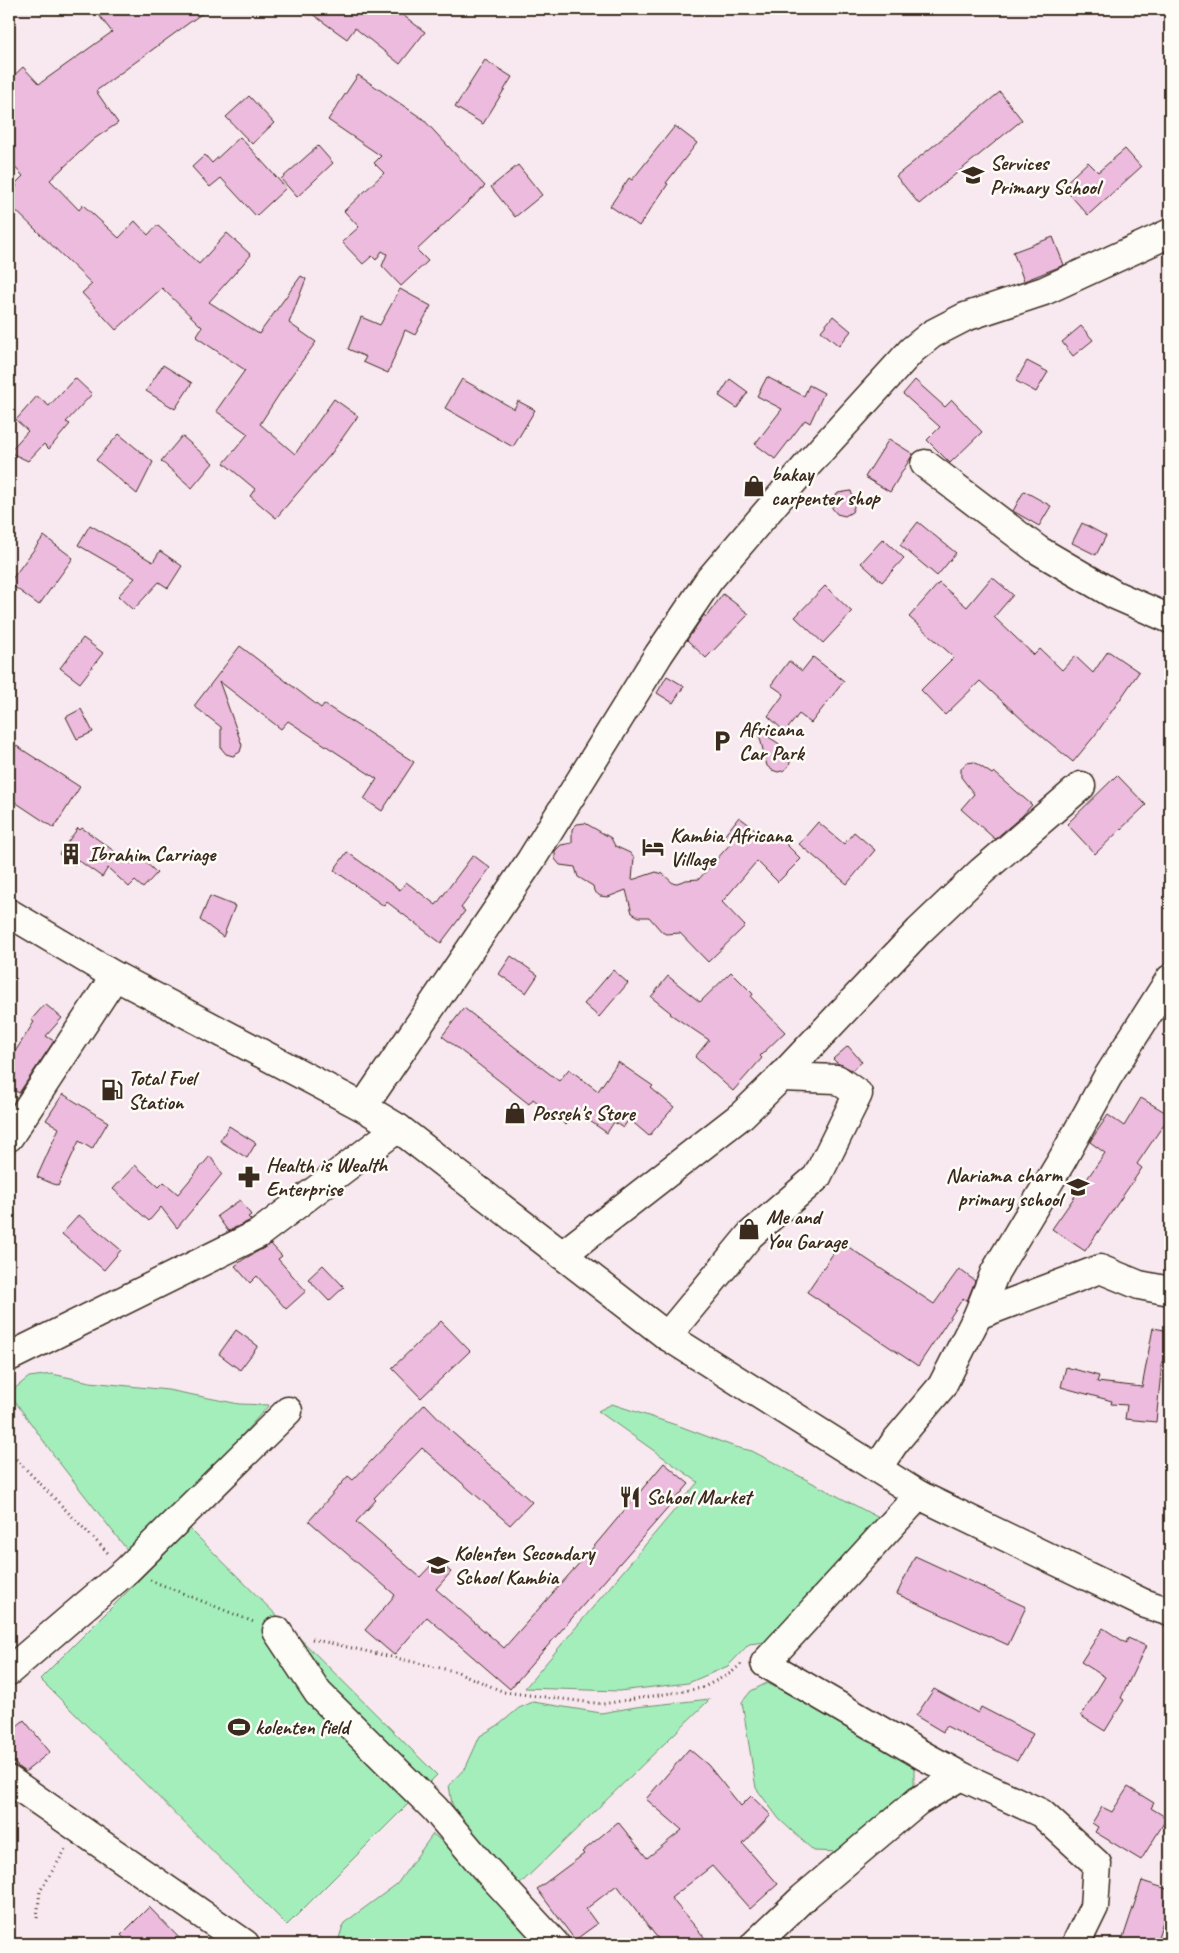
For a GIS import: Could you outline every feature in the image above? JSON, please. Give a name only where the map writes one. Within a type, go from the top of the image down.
[{"type":"main road","points":[[363,1107],[531,860],[658,654],[709,580],[809,463],[912,350],[932,334],[964,317],[1044,290],[1170,233]]},
{"type":"main road","points":[[925,464],[1038,550],[1115,595],[1170,619]]},
{"type":"main road","points":[[562,1255],[742,1115],[782,1077],[919,931],[982,871],[1081,786]]},
{"type":"main road","points":[[9,913],[115,976],[363,1107],[398,1128],[666,1336],[878,1467],[919,1495],[1143,1603],[1170,1612]]},
{"type":"main road","points":[[9,1137],[115,976]]},
{"type":"main road","points":[[878,1467],[895,1442],[942,1386],[978,1315],[995,1272],[1062,1160],[1107,1078],[1170,979]]},
{"type":"main road","points":[[666,1336],[750,1235],[817,1177],[858,1094],[837,1079],[782,1077]]},
{"type":"main road","points":[[9,1357],[258,1234],[398,1128]]},
{"type":"main road","points":[[978,1315],[1100,1269],[1139,1285],[1170,1291]]},
{"type":"main road","points":[[9,1671],[126,1571],[288,1410]]},
{"type":"main road","points":[[919,1495],[765,1663],[924,1756],[961,1776],[1041,1813],[1097,1864],[1094,1907],[1076,1944]]},
{"type":"main road","points":[[276,1631],[318,1693],[434,1809],[483,1866],[555,1944]]},
{"type":"main road","points":[[755,1944],[803,1898],[918,1801],[961,1776]]},
{"type":"main road","points":[[9,1780],[245,1944]]},
{"type":"path","points":[[9,1452],[126,1571],[276,1631],[458,1672],[504,1692],[603,1704],[702,1688],[731,1673],[747,1660],[765,1663]]},
{"type":"path","points":[[37,1918],[40,1891],[79,1828]]},
{"type":"green space","points":[[52,1374],[90,1382],[168,1390],[239,1404],[269,1405],[215,1465],[128,1551],[58,1461],[9,1393],[29,1377]]},
{"type":"green space","points":[[612,1404],[735,1447],[752,1451],[879,1518],[766,1642],[749,1644],[728,1666],[688,1683],[619,1691],[525,1688],[698,1482],[598,1411]]},
{"type":"green space","name":"kolenten field","points":[[190,1529],[437,1775],[287,1925],[40,1679]]},
{"type":"green space","points":[[767,1683],[901,1753],[914,1768],[914,1789],[842,1852],[814,1851],[779,1819],[756,1788],[742,1702],[751,1691]]},
{"type":"green space","points":[[710,1699],[515,1889],[479,1848],[452,1804],[449,1785],[466,1767],[480,1736],[500,1724],[519,1708],[533,1702],[601,1713]]},
{"type":"green space","points":[[433,1834],[459,1856],[541,1944],[337,1944],[344,1923],[397,1884]]},
{"type":"building","points":[[94,9],[208,9],[96,91],[118,123],[94,139],[50,180],[79,210],[83,205],[119,238],[135,221],[148,235],[157,225],[199,264],[227,233],[251,255],[209,302],[259,334],[301,276],[306,279],[289,323],[316,342],[260,424],[295,454],[334,399],[358,416],[331,454],[276,518],[250,496],[255,489],[224,463],[248,434],[216,411],[245,370],[196,337],[202,327],[162,288],[116,330],[82,293],[92,284],[9,204],[9,194],[23,176],[9,161],[9,80],[23,67],[39,84],[112,32]]},
{"type":"building","points":[[305,9],[395,9],[425,32],[400,64],[355,28],[347,39]]},
{"type":"building","points":[[485,60],[512,77],[483,124],[455,107]]},
{"type":"building","points":[[358,75],[423,119],[485,186],[417,250],[428,261],[401,286],[382,266],[387,254],[382,251],[376,260],[372,256],[363,264],[342,242],[359,227],[344,211],[384,173],[374,163],[381,156],[328,120]]},
{"type":"building","points":[[1000,92],[1022,120],[919,204],[896,176]]},
{"type":"building","points":[[249,96],[274,123],[252,144],[226,117]]},
{"type":"building","points":[[675,126],[697,143],[666,183],[668,184],[639,226],[610,206],[629,178],[632,180]]},
{"type":"building","points":[[240,137],[286,188],[256,216],[221,178],[210,187],[192,167],[205,155],[212,163]]},
{"type":"building","points":[[318,146],[333,163],[297,197],[281,179]]},
{"type":"building","points":[[1125,149],[1141,167],[1088,215],[1062,186],[1088,162],[1098,172]]},
{"type":"building","points":[[518,165],[542,195],[515,217],[491,187]]},
{"type":"building","points":[[1053,237],[1064,265],[1024,281],[1013,252]]},
{"type":"building","points":[[400,289],[431,306],[415,335],[405,330],[388,373],[363,362],[366,357],[348,349],[361,317],[380,325]]},
{"type":"building","points":[[833,316],[851,331],[839,346],[821,331]]},
{"type":"building","points":[[1081,326],[1093,340],[1073,356],[1062,342]]},
{"type":"building","points":[[1027,361],[1048,372],[1036,392],[1016,381]]},
{"type":"building","points":[[163,365],[192,383],[175,409],[146,391]]},
{"type":"building","points":[[767,377],[804,396],[809,385],[824,393],[810,423],[805,420],[775,459],[755,444],[782,409],[757,396]]},
{"type":"building","points":[[75,378],[92,394],[66,422],[70,424],[49,449],[44,444],[28,461],[9,452],[28,431],[16,420],[37,396],[49,406]]},
{"type":"building","points":[[462,379],[514,409],[518,401],[535,410],[513,447],[445,408]]},
{"type":"building","points":[[730,379],[748,392],[737,408],[719,396]]},
{"type":"building","points":[[915,380],[945,407],[952,400],[982,432],[950,463],[927,440],[940,427],[903,394]]},
{"type":"building","points":[[119,434],[153,462],[137,494],[96,460]]},
{"type":"building","points":[[182,436],[213,463],[192,488],[161,461]]},
{"type":"building","points":[[889,439],[913,454],[890,492],[865,477]]},
{"type":"building","points":[[851,491],[855,504],[852,512],[845,516],[837,514],[832,508],[832,500],[838,493]]},
{"type":"building","points":[[1024,491],[1051,506],[1039,526],[1013,511]]},
{"type":"building","points":[[918,522],[956,553],[937,576],[900,545]]},
{"type":"building","points":[[1082,523],[1106,536],[1096,555],[1072,543]]},
{"type":"building","points":[[90,525],[153,562],[160,551],[182,566],[168,588],[159,582],[133,610],[118,596],[135,578],[78,545]]},
{"type":"building","points":[[44,536],[73,558],[39,605],[9,583]]},
{"type":"building","points":[[883,539],[904,558],[882,582],[861,563]]},
{"type":"building","points":[[992,577],[1013,595],[994,617],[1034,655],[1040,649],[1062,670],[1075,656],[1093,673],[1108,651],[1139,672],[1096,734],[1073,762],[980,681],[945,715],[921,690],[954,657],[909,617],[939,583],[967,607]]},
{"type":"building","points":[[825,586],[852,612],[823,643],[795,617]]},
{"type":"building","points":[[723,594],[749,614],[706,658],[687,640],[704,615],[706,617]]},
{"type":"building","points":[[83,638],[103,653],[80,683],[60,668]]},
{"type":"building","points":[[240,646],[321,708],[324,704],[414,762],[382,811],[364,799],[377,779],[288,721],[281,729],[219,681],[242,745],[240,752],[233,756],[226,754],[221,748],[221,727],[194,706]]},
{"type":"building","points":[[813,657],[844,681],[811,723],[799,714],[785,732],[768,716],[784,694],[771,685],[789,661],[802,671]]},
{"type":"building","points":[[667,676],[684,686],[673,703],[657,693]]},
{"type":"building","points":[[81,709],[93,732],[77,739],[66,717]]},
{"type":"building","points":[[758,730],[789,753],[791,759],[785,770],[778,772],[767,766]]},
{"type":"building","points":[[9,741],[80,787],[54,828],[9,798]]},
{"type":"building","points":[[974,762],[992,774],[994,772],[1032,805],[995,839],[961,809],[974,794],[961,777],[961,769],[966,763]]},
{"type":"building","points":[[1117,775],[1146,805],[1095,854],[1067,824]]},
{"type":"building","points":[[739,817],[768,839],[775,833],[801,859],[778,882],[757,861],[722,902],[745,926],[708,962],[680,933],[666,934],[649,917],[639,917],[632,913],[626,890],[608,897],[600,896],[594,891],[593,886],[578,877],[575,867],[560,865],[555,859],[555,851],[561,845],[572,843],[572,829],[577,824],[585,823],[611,838],[615,846],[630,853],[634,858],[632,880],[656,872],[663,874],[674,884],[686,880],[699,879],[732,842],[724,836]]},
{"type":"building","points":[[818,822],[844,844],[854,832],[875,850],[847,884],[799,844]]},
{"type":"building","points":[[78,828],[80,830],[82,828],[132,864],[139,856],[157,873],[143,888],[135,881],[129,887],[108,868],[102,877],[78,860],[75,865],[59,854]]},
{"type":"building","points":[[347,852],[400,890],[406,882],[436,905],[473,855],[490,868],[461,908],[465,911],[441,943],[387,902],[384,906],[334,870]]},
{"type":"building","points":[[210,896],[235,906],[223,937],[200,920]]},
{"type":"building","points":[[511,956],[538,975],[526,993],[499,974]]},
{"type":"building","points":[[613,970],[628,983],[599,1017],[584,1004]]},
{"type":"building","points":[[731,972],[753,994],[751,997],[785,1032],[760,1056],[762,1058],[733,1091],[695,1057],[709,1040],[670,1014],[651,997],[668,976],[700,1002]]},
{"type":"building","points":[[45,1004],[62,1018],[46,1036],[54,1041],[19,1093],[9,1087],[9,1061],[34,1022],[31,1020]]},
{"type":"building","points":[[464,1008],[559,1081],[569,1069],[598,1091],[618,1062],[653,1086],[651,1088],[674,1107],[649,1136],[629,1119],[623,1128],[614,1122],[607,1133],[577,1112],[566,1125],[533,1099],[529,1104],[442,1036]]},
{"type":"building","points":[[848,1046],[862,1062],[852,1070],[833,1059]]},
{"type":"building","points":[[63,1094],[108,1122],[92,1149],[79,1141],[58,1186],[37,1177],[59,1128],[46,1120]]},
{"type":"building","points":[[1141,1098],[1170,1115],[1137,1164],[1142,1168],[1085,1251],[1052,1229],[1105,1153],[1090,1142],[1091,1140],[1108,1115],[1124,1126]]},
{"type":"building","points":[[229,1126],[256,1143],[247,1158],[220,1141]]},
{"type":"building","points":[[210,1156],[222,1174],[177,1228],[161,1207],[149,1221],[113,1189],[135,1165],[159,1187],[164,1182],[178,1194]]},
{"type":"building","points":[[240,1200],[251,1215],[248,1217],[251,1220],[228,1231],[217,1216]]},
{"type":"building","points":[[79,1215],[121,1250],[104,1270],[62,1234]]},
{"type":"building","points":[[841,1242],[934,1304],[959,1269],[975,1281],[967,1301],[963,1298],[918,1366],[807,1292]]},
{"type":"building","points":[[271,1244],[282,1256],[278,1259],[306,1291],[286,1309],[257,1276],[250,1283],[235,1266]]},
{"type":"building","points":[[323,1265],[344,1287],[329,1301],[308,1279]]},
{"type":"building","points":[[441,1321],[470,1351],[421,1398],[392,1368]]},
{"type":"building","points":[[1153,1328],[1170,1331],[1170,1364],[1162,1362],[1156,1422],[1125,1419],[1127,1405],[1111,1404],[1112,1401],[1061,1387],[1066,1367],[1099,1376],[1097,1382],[1142,1387]]},
{"type":"building","points":[[236,1330],[258,1346],[240,1370],[219,1354]]},
{"type":"building","points":[[425,1404],[453,1433],[532,1502],[510,1525],[422,1448],[374,1498],[376,1500],[356,1522],[420,1577],[436,1560],[451,1572],[436,1589],[504,1648],[591,1550],[664,1463],[689,1484],[510,1689],[427,1617],[394,1655],[365,1630],[395,1595],[309,1521],[348,1476],[353,1480]]},
{"type":"building","points":[[915,1556],[1026,1607],[1008,1645],[897,1594]]},
{"type":"building","points":[[1103,1628],[1126,1643],[1128,1638],[1146,1646],[1121,1698],[1124,1700],[1105,1731],[1081,1716],[1105,1677],[1081,1662]]},
{"type":"building","points":[[934,1689],[978,1713],[981,1707],[1033,1734],[1017,1761],[946,1726],[943,1732],[916,1716]]},
{"type":"building","points":[[24,1720],[50,1752],[25,1772],[9,1756],[9,1733]]},
{"type":"building","points":[[689,1749],[708,1765],[741,1806],[751,1796],[771,1815],[743,1844],[778,1884],[750,1909],[712,1866],[671,1898],[710,1944],[662,1944],[617,1885],[586,1909],[597,1924],[575,1940],[537,1889],[584,1854],[582,1852],[618,1822],[647,1858],[682,1830],[646,1799]]},
{"type":"building","points":[[1128,1787],[1154,1803],[1151,1808],[1167,1818],[1141,1860],[1095,1832],[1098,1827],[1092,1823],[1102,1807],[1112,1812]]},
{"type":"building","points":[[1142,1881],[1170,1890],[1170,1899],[1156,1944],[1121,1944]]},
{"type":"building","points":[[149,1907],[185,1944],[129,1944],[121,1935]]},
{"type":"place","name":"Services Primary School","points":[[973,175]]},
{"type":"place","name":"bakay carpenter shop","points":[[754,486]]},
{"type":"place","name":"Africana Car Park","points":[[722,741]]},
{"type":"place","name":"Kambia Africana Village","points":[[653,847]]},
{"type":"place","name":"Ibrahim Carriage","points":[[71,854]]},
{"type":"place","name":"Total Fuel Station","points":[[112,1090]]},
{"type":"place","name":"Posseh's Store","points":[[515,1113]]},
{"type":"place","name":"Health is Wealth Enterprise","points":[[249,1177]]},
{"type":"place","name":"Nariama charm primary school","points":[[1078,1187]]},
{"type":"place","name":"Me and You Garage","points":[[749,1229]]},
{"type":"place","name":"School Market","points":[[630,1497]]},
{"type":"place","name":"Kolenten Secondary School Kambia","points":[[438,1565]]},
{"type":"place","name":"kolenten field","points":[[239,1727]]}]
